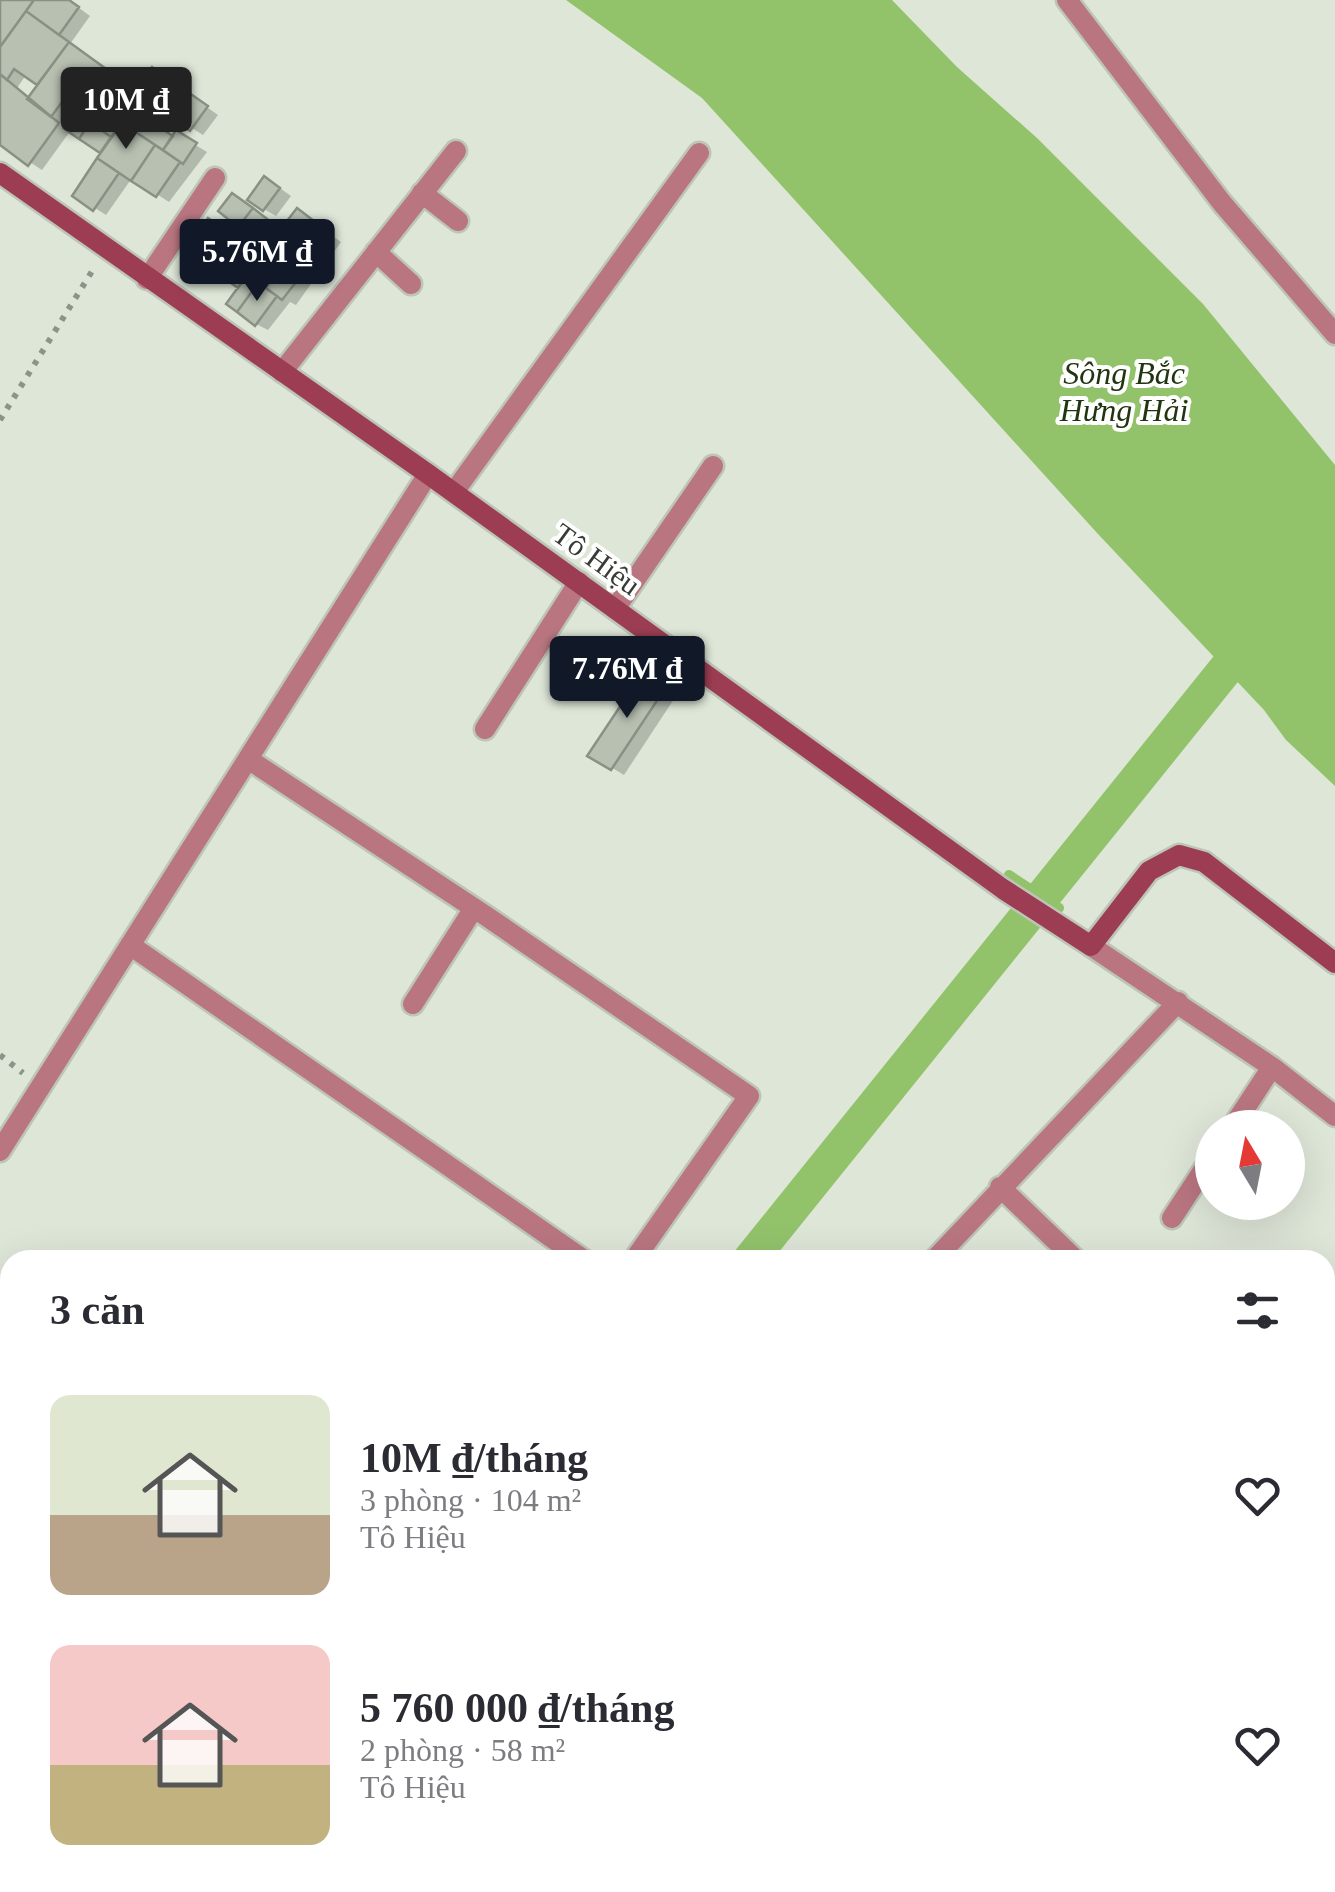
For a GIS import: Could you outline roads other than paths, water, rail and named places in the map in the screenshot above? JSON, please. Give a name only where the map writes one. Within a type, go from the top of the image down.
[{"type":"main road","name":"Tô Hiệu","points":[[0,173],[454,492],[1004,889],[1091,946]]},
{"type":"main road","points":[[1091,946],[1149,871],[1178,855],[1204,862],[1335,964]]},
{"type":"street","points":[[1067,0],[1222,203],[1335,334]]},
{"type":"street","points":[[282,372],[456,150]]},
{"type":"street","points":[[454,492],[700,153]]},
{"type":"street","points":[[147,278],[215,178]]},
{"type":"street","points":[[422,194],[458,221]]},
{"type":"street","points":[[376,252],[411,284]]},
{"type":"street","points":[[616,610],[713,466]]},
{"type":"street","points":[[0,1150],[428,474]]},
{"type":"street","points":[[485,728],[578,582]]},
{"type":"street","points":[[248,759],[749,1096],[641,1250]]},
{"type":"street","points":[[413,1004],[474,908]]},
{"type":"street","points":[[130,945],[570,1250]]},
{"type":"street","points":[[1091,946],[1272,1067],[1335,1116]]},
{"type":"street","points":[[943,1250],[1178,1002]]},
{"type":"street","points":[[1244,1110],[1272,1067]]},
{"type":"street","points":[[1172,1218],[1195,1183]]},
{"type":"street","points":[[1000,1186],[1066,1250]]},
{"type":"water","name":"Sông Bắc Hưng Hải","points":[[566,0],[892,0],[1203,304],[1335,465],[1335,786],[1286,740],[1264,710],[1098,534],[702,98]]},
{"type":"waterway","points":[[758,1250],[1254,634]]},
{"type":"waterway","points":[[1009,875],[1059,908]]}]
